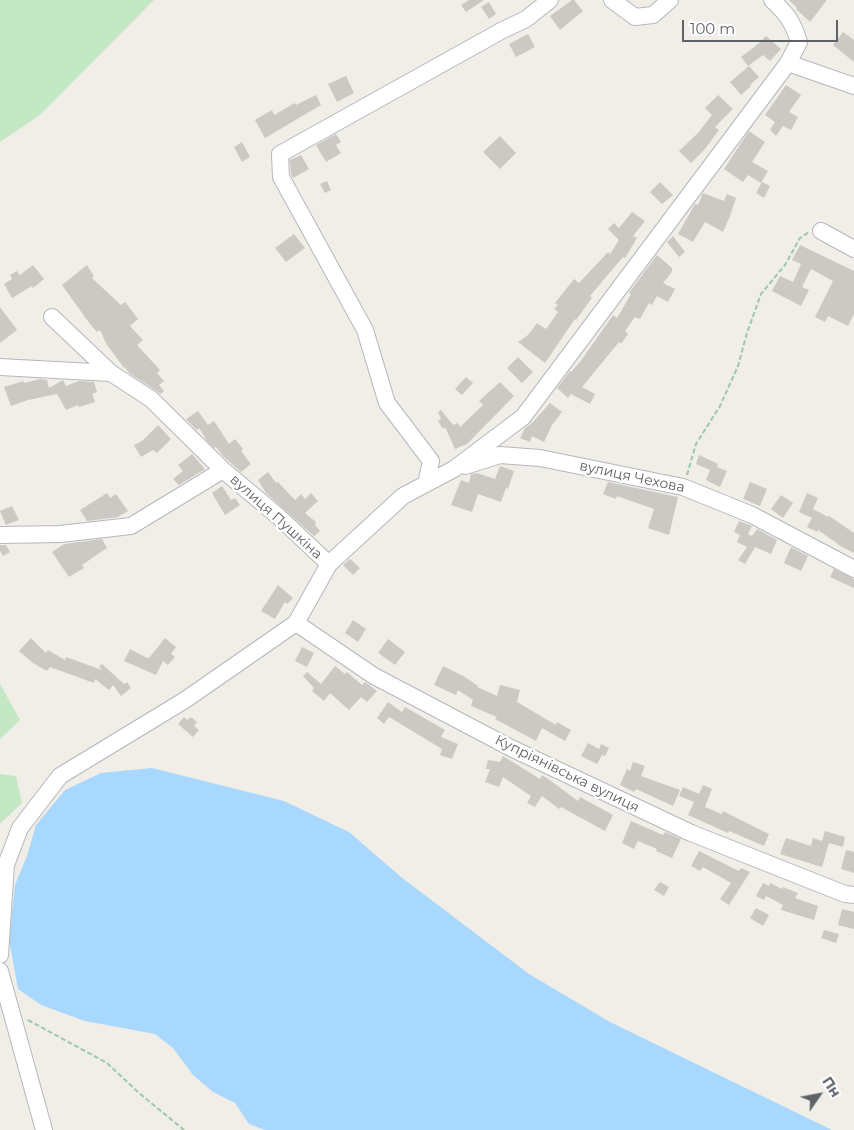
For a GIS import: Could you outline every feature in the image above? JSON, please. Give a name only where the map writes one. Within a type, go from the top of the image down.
[{"type":"street","points":[[426,484],[431,461],[387,403],[365,330],[281,177],[280,154],[500,31],[526,19],[550,0]]},
{"type":"street","points":[[612,0],[635,17],[653,15],[670,0]]},
{"type":"street","points":[[0,955],[6,865],[20,828],[60,776],[185,700],[296,623],[329,564],[403,496],[454,469],[523,417],[788,64],[799,42],[795,28],[788,15],[772,0]]},
{"type":"street","points":[[788,64],[854,86]]},
{"type":"street","points":[[821,231],[854,249]]},
{"type":"street","name":"вулиця Пушкіна","points":[[52,318],[111,373],[151,400],[223,470],[329,564]]},
{"type":"street","points":[[0,367],[111,373]]},
{"type":"street","name":"вулиця Чехова","points":[[454,469],[500,456],[532,458],[684,486],[752,515],[854,569]]},
{"type":"street","name":"вулиця Пушкіна","points":[[0,535],[60,534],[131,526],[223,470]]},
{"type":"street","name":"Купріянівська вулиця","points":[[296,623],[374,676],[511,748],[691,833],[846,894],[854,895]]},
{"type":"street","points":[[0,971],[44,1130]]},
{"type":"path","points":[[684,486],[696,444],[720,406],[738,366],[761,294],[785,265],[800,238],[808,233],[821,231]]},
{"type":"path","points":[[11,1010],[107,1063],[184,1130]]},
{"type":"green space","points":[[0,0],[154,0],[40,115],[0,142]]},
{"type":"green space","points":[[0,684],[20,720],[0,739]]},
{"type":"green space","points":[[0,774],[16,776],[22,803],[0,824]]},
{"type":"water","points":[[152,768],[284,801],[349,832],[401,877],[529,974],[610,1022],[832,1130],[265,1130],[249,1124],[235,1103],[213,1092],[193,1075],[173,1048],[155,1034],[85,1021],[41,1005],[18,989],[9,940],[15,885],[27,856],[36,825],[65,790],[101,773]]},
{"type":"building","points":[[469,0],[484,0],[466,12],[461,5]]},
{"type":"building","points":[[572,0],[583,11],[560,30],[550,16]]},
{"type":"building","points":[[789,0],[827,0],[810,22]]},
{"type":"building","points":[[489,2],[496,14],[489,19],[481,7]]},
{"type":"building","points":[[843,32],[854,40],[854,62],[833,45]]},
{"type":"building","points":[[528,34],[535,47],[516,57],[509,44]]},
{"type":"building","points":[[766,36],[781,49],[770,61],[763,55],[748,66],[741,57]]},
{"type":"building","points":[[749,66],[759,77],[741,95],[730,82]]},
{"type":"building","points":[[346,76],[354,93],[337,102],[328,84]]},
{"type":"building","points":[[786,85],[801,95],[789,112],[798,117],[791,130],[783,126],[776,136],[770,130],[775,122],[765,115]]},
{"type":"building","points":[[316,95],[321,105],[265,138],[255,120],[272,110],[274,115],[295,103],[296,105]]},
{"type":"building","points":[[718,95],[733,109],[715,127],[719,130],[705,149],[691,163],[679,151],[698,133],[712,115],[705,108]]},
{"type":"building","points":[[749,131],[765,142],[752,162],[768,171],[761,183],[748,175],[743,182],[724,169]]},
{"type":"building","points":[[336,134],[341,142],[336,145],[341,153],[326,162],[316,145]]},
{"type":"building","points":[[500,136],[516,153],[500,169],[483,152]]},
{"type":"building","points":[[242,142],[250,157],[242,162],[234,147]]},
{"type":"building","points":[[301,155],[309,169],[293,178],[290,160]]},
{"type":"building","points":[[327,181],[331,190],[325,193],[320,184]]},
{"type":"building","points":[[660,182],[673,195],[662,204],[650,192]]},
{"type":"building","points":[[762,182],[770,186],[764,198],[756,193]]},
{"type":"building","points":[[703,193],[724,201],[727,194],[736,198],[723,232],[705,222],[693,242],[678,234],[695,204],[698,205]]},
{"type":"building","points":[[632,212],[645,221],[633,236],[637,238],[625,258],[623,257],[590,296],[592,298],[545,363],[518,342],[528,335],[537,323],[546,329],[558,312],[554,309],[558,305],[555,303],[574,279],[579,283],[608,252],[610,254],[619,240],[608,229],[614,223],[619,228]]},
{"type":"building","points":[[294,234],[305,248],[286,262],[275,248]]},
{"type":"building","points":[[673,236],[685,252],[679,257],[667,242]]},
{"type":"building","points":[[800,245],[854,271],[854,314],[848,326],[828,316],[825,322],[815,317],[833,281],[811,269],[802,287],[809,290],[801,306],[772,291],[780,276],[793,282],[801,264],[792,260]]},
{"type":"building","points":[[657,255],[672,268],[672,272],[663,283],[675,289],[668,302],[657,296],[652,305],[649,303],[640,319],[635,317],[625,331],[628,334],[621,344],[619,342],[582,387],[595,394],[590,404],[571,394],[568,398],[557,388],[570,371],[580,362],[613,315],[617,318],[631,294],[629,293]]},
{"type":"building","points":[[33,265],[44,279],[33,288],[32,286],[12,298],[4,284],[12,279],[10,275],[17,271],[20,275]]},
{"type":"building","points":[[87,265],[94,276],[92,278],[121,305],[125,302],[138,319],[130,326],[143,340],[137,345],[160,370],[157,373],[164,381],[159,385],[164,391],[161,394],[124,368],[107,345],[100,330],[97,332],[90,324],[62,285]]},
{"type":"building","points":[[0,307],[17,330],[0,343]]},
{"type":"building","points":[[518,357],[533,372],[522,383],[507,368]]},
{"type":"building","points":[[466,377],[473,383],[462,395],[455,389]]},
{"type":"building","points":[[40,379],[47,380],[49,388],[63,380],[66,386],[79,381],[94,382],[97,392],[92,394],[95,402],[79,407],[78,405],[66,410],[57,394],[28,400],[11,406],[4,387],[23,381],[24,383]]},
{"type":"building","points":[[500,382],[514,396],[467,444],[455,449],[445,427],[443,429],[438,421],[441,419],[438,412],[441,410],[453,425],[458,423],[460,427],[483,405],[479,401]]},
{"type":"building","points":[[550,403],[562,412],[552,425],[544,442],[532,436],[530,442],[520,438],[525,428]]},
{"type":"building","points":[[198,411],[208,425],[214,421],[229,444],[235,439],[251,464],[241,472],[216,447],[214,448],[207,441],[199,428],[197,430],[186,419]]},
{"type":"building","points":[[158,425],[171,439],[157,453],[153,450],[141,457],[134,445],[142,441]]},
{"type":"building","points":[[192,454],[205,469],[179,485],[173,479],[183,471],[178,465]]},
{"type":"building","points":[[699,455],[718,464],[717,467],[727,471],[720,487],[706,480],[710,470],[696,464]]},
{"type":"building","points":[[500,466],[514,471],[501,502],[478,494],[472,512],[451,505],[461,480],[469,483],[471,474],[477,473],[495,479]]},
{"type":"building","points":[[268,472],[276,483],[278,482],[295,500],[301,494],[305,499],[311,493],[318,501],[305,513],[316,522],[315,525],[320,531],[314,536],[266,493],[258,480]]},
{"type":"building","points":[[608,482],[678,497],[669,535],[648,528],[654,509],[617,496],[616,499],[603,494]]},
{"type":"building","points":[[750,482],[767,489],[760,506],[743,499]]},
{"type":"building","points":[[222,486],[231,500],[235,498],[240,505],[225,515],[212,493]]},
{"type":"building","points":[[107,493],[110,498],[116,494],[128,511],[118,517],[87,521],[80,510]]},
{"type":"building","points":[[807,493],[818,498],[813,509],[829,516],[854,533],[854,553],[818,530],[817,532],[807,527],[812,518],[799,512]]},
{"type":"building","points":[[781,495],[793,503],[783,518],[771,509]]},
{"type":"building","points":[[12,506],[19,520],[6,525],[0,511]]},
{"type":"building","points":[[739,521],[752,526],[748,534],[752,536],[757,529],[777,540],[771,554],[755,547],[745,564],[738,560],[747,547],[737,542],[740,535],[734,532]]},
{"type":"building","points":[[102,539],[107,548],[82,565],[84,568],[69,577],[52,552],[64,544]]},
{"type":"building","points":[[0,545],[6,545],[10,552],[3,556],[0,551]]},
{"type":"building","points":[[791,547],[808,556],[801,571],[784,563]]},
{"type":"building","points":[[350,559],[360,568],[353,575],[343,565]]},
{"type":"building","points":[[834,569],[854,579],[854,588],[830,577]]},
{"type":"building","points":[[278,585],[293,598],[287,604],[285,602],[275,619],[261,611]]},
{"type":"building","points":[[353,620],[366,629],[358,642],[345,633]]},
{"type":"building","points":[[31,638],[46,653],[48,650],[65,660],[66,657],[102,670],[99,666],[102,664],[124,684],[127,682],[131,688],[121,696],[113,685],[109,690],[95,679],[94,683],[50,667],[47,671],[33,663],[19,651]]},
{"type":"building","points":[[165,638],[176,647],[171,654],[175,657],[168,665],[163,661],[156,675],[124,661],[130,649],[149,658]]},
{"type":"building","points":[[388,639],[405,652],[395,665],[378,653]]},
{"type":"building","points":[[302,647],[314,653],[307,667],[295,661]]},
{"type":"building","points":[[335,666],[345,674],[347,672],[362,685],[365,682],[377,691],[367,702],[361,697],[349,710],[330,693],[324,701],[312,691],[314,688],[303,676],[307,672],[321,684]]},
{"type":"building","points":[[443,666],[465,677],[477,687],[497,696],[500,685],[520,690],[517,702],[556,725],[557,722],[571,730],[565,741],[542,728],[536,741],[495,719],[497,717],[471,706],[473,700],[458,690],[456,695],[434,685]]},
{"type":"building","points":[[388,702],[402,712],[405,707],[445,730],[441,737],[458,744],[452,759],[440,755],[442,749],[389,717],[384,724],[377,718]]},
{"type":"building","points":[[184,717],[187,720],[191,717],[197,722],[194,726],[199,730],[193,737],[178,724]]},
{"type":"building","points":[[588,743],[599,749],[601,744],[609,748],[605,756],[602,755],[597,764],[581,756]]},
{"type":"building","points":[[503,756],[540,779],[542,775],[578,801],[580,797],[613,815],[605,831],[561,807],[559,809],[542,796],[535,807],[527,803],[531,796],[503,777],[499,787],[485,782],[490,769],[486,769],[488,760],[500,762]]},
{"type":"building","points":[[633,762],[645,766],[641,776],[680,790],[673,806],[636,789],[634,792],[620,785],[627,769],[630,771]]},
{"type":"building","points":[[703,785],[712,789],[705,807],[722,814],[723,811],[769,834],[764,846],[729,831],[728,833],[688,815],[694,802],[679,796],[683,787],[699,794]]},
{"type":"building","points":[[631,821],[663,835],[665,832],[681,839],[672,858],[638,841],[634,849],[622,843]]},
{"type":"building","points":[[825,831],[845,837],[843,847],[829,843],[822,867],[780,854],[786,838],[811,846],[813,838],[822,841]]},
{"type":"building","points":[[846,850],[854,852],[854,873],[841,869]]},
{"type":"building","points":[[699,851],[739,871],[741,868],[750,872],[729,905],[720,899],[731,883],[703,867],[700,871],[691,866]]},
{"type":"building","points":[[660,882],[669,887],[664,896],[654,890]]},
{"type":"building","points":[[763,883],[769,886],[770,883],[782,889],[783,887],[798,893],[795,898],[818,906],[814,920],[781,910],[783,905],[766,896],[764,900],[756,896]]},
{"type":"building","points":[[756,908],[769,915],[763,926],[750,918]]},
{"type":"building","points":[[842,909],[854,912],[854,929],[838,925]]},
{"type":"building","points":[[824,930],[839,934],[836,943],[821,938]]}]
